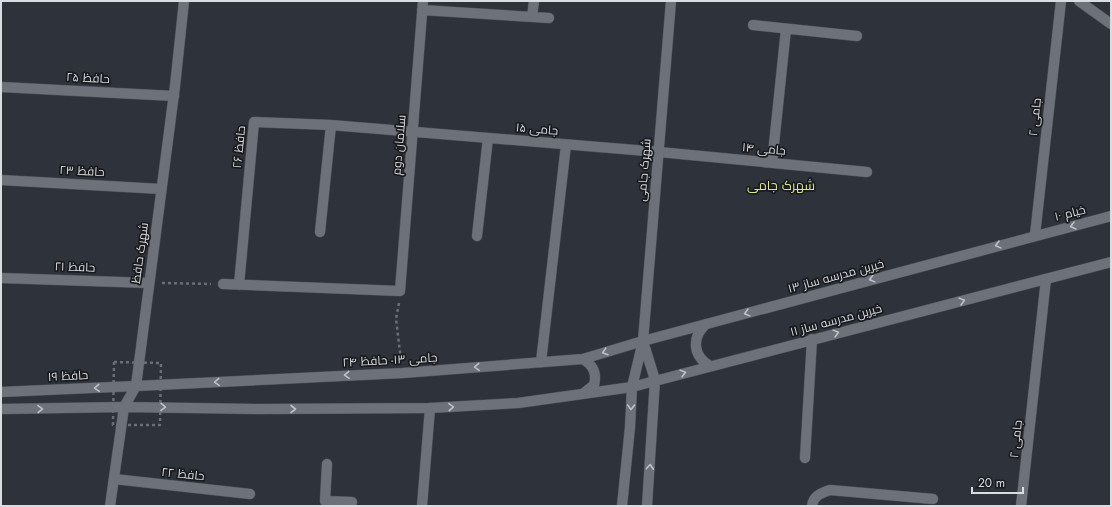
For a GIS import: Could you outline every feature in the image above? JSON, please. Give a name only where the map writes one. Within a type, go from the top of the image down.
[{"type":"street","name":"شهرک حافظ","points":[[110,506],[124,407],[136,386],[174,96],[184,1]]},
{"type":"street","points":[[532,17],[534,1]]},
{"type":"street","name":"شهرک جامی","points":[[622,506],[630,427],[632,387],[643,341],[671,1]]},
{"type":"street","name":"جامی ۲","points":[[1035,235],[1061,1]]},
{"type":"street","points":[[1079,1],[1111,24]]},
{"type":"street","points":[[423,6],[549,18]]},
{"type":"street","name":"سلامان دوم","points":[[400,291],[423,6]]},
{"type":"street","points":[[753,25],[857,36]]},
{"type":"street","points":[[772,163],[786,28]]},
{"type":"street","name":"حافظ ۲۵","points":[[1,87],[174,96]]},
{"type":"street","name":"حافظ ۲۶","points":[[239,285],[254,122],[331,125],[413,132]]},
{"type":"street","points":[[320,232],[331,125]]},
{"type":"street","name":"۱۵ جامی","points":[[413,132],[658,152]]},
{"type":"street","points":[[477,236],[488,138]]},
{"type":"street","points":[[541,362],[566,145]]},
{"type":"street","name":"۱۴ جامی","points":[[658,152],[867,172]]},
{"type":"street","name":"حافظ ۲۳","points":[[1,180],[161,188]]},
{"type":"street","name":"۱۰ خیام","points":[[1035,235],[1111,216]]},
{"type":"street","name":"۱۳ خیرین مدرسه ساز","points":[[643,341],[1035,235]]},
{"type":"street","points":[[1046,279],[1111,262]]},
{"type":"street","name":"حافظ ۲۱","points":[[1,278],[149,283]]},
{"type":"street","name":"جامی ۲","points":[[1021,506],[1046,279]]},
{"type":"street","name":"۱۱ خیرین مدرسه ساز","points":[[632,387],[1046,279]]},
{"type":"street","points":[[223,284],[400,291]]},
{"type":"street","points":[[706,324],[698,333],[695,344],[699,357],[710,366]]},
{"type":"street","points":[[805,458],[812,340]]},
{"type":"street","name":"شهرک جامی","points":[[643,341],[655,380],[647,506]]},
{"type":"street","name":"جامی ۱۳- حافظ ۲۴","points":[[136,386],[403,373],[583,359],[643,341]]},
{"type":"street","points":[[582,394],[591,389],[595,379],[593,367],[583,359]]},
{"type":"street","name":"۱۹ حافظ","points":[[1,392],[136,386]]},
{"type":"street","points":[[1,409],[124,407],[262,409],[430,408],[518,402],[632,387]]},
{"type":"street","points":[[422,506],[430,408]]},
{"type":"street","points":[[326,464],[325,500],[352,502],[351,506]]},
{"type":"street","name":"حافظ ۲۲","points":[[114,479],[250,494]]},
{"type":"street","points":[[812,506],[812,502],[820,494],[830,490],[933,499]]},
{"type":"path","points":[[149,283],[223,284]]},
{"type":"path","points":[[400,291],[396,319],[403,373]]},
{"type":"district","name":"شهرک جامی","points":[[781,185]]}]
